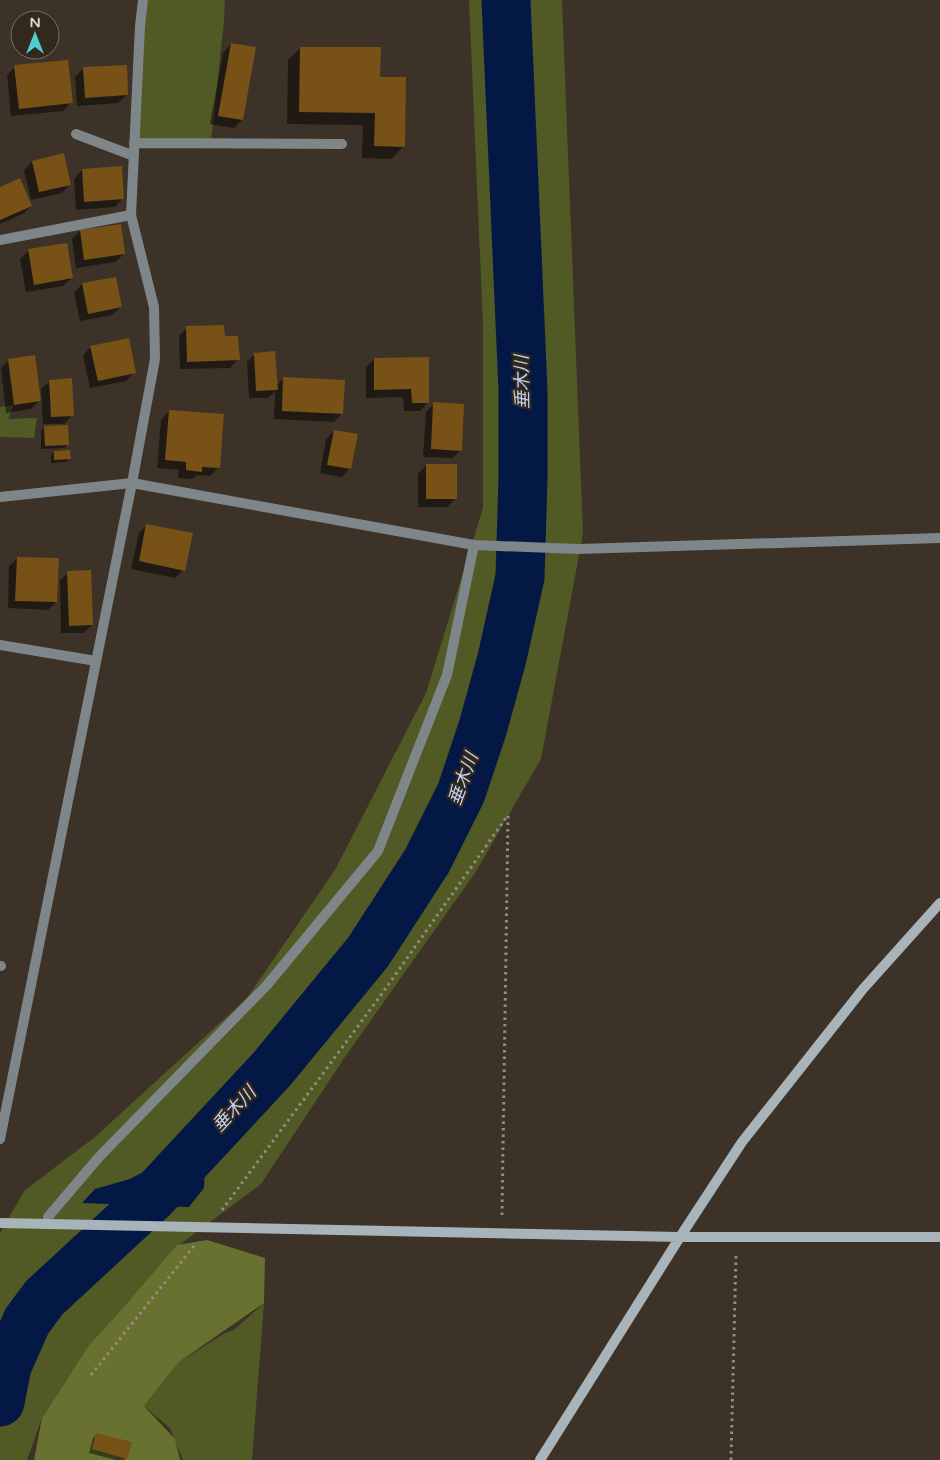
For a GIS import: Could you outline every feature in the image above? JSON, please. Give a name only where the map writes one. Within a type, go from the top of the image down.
[{"type":"street","points":[[0,1139],[132,483],[155,359],[154,308],[131,215],[140,26],[143,0]]},
{"type":"street","points":[[76,134],[134,156]]},
{"type":"street","points":[[134,143],[342,144]]},
{"type":"street","points":[[0,240],[131,215]]},
{"type":"street","points":[[0,497],[132,483],[474,545],[578,549],[940,538]]},
{"type":"street","points":[[48,1217],[99,1157],[267,986],[378,851],[447,675],[474,545]]},
{"type":"street","points":[[0,645],[96,661]]},
{"type":"street","points":[[540,1460],[680,1236],[742,1142],[863,989],[940,903]]},
{"type":"street","points":[[0,1223],[680,1236],[940,1237]]},
{"type":"path","points":[[92,1375],[210,1227],[386,987],[508,815],[502,1233]]},
{"type":"path","points":[[731,1460],[736,1236]]},
{"type":"green space","points":[[144,0],[225,0],[211,143],[138,141]]},
{"type":"green space","points":[[469,0],[562,0],[583,534],[541,759],[475,873],[345,1057],[261,1184],[182,1243],[89,1345],[42,1418],[27,1460],[0,1460],[0,1233],[25,1190],[95,1137],[247,998],[335,870],[426,693],[483,508],[483,326]]},
{"type":"green space","points":[[14,405],[8,419],[37,418],[34,438],[0,437],[0,407]]},
{"type":"green space","points":[[207,1240],[265,1258],[264,1303],[179,1362],[144,1406],[175,1439],[180,1460],[34,1460],[42,1418],[89,1345],[177,1245]]},
{"type":"green space","points":[[264,1303],[252,1460],[183,1460],[170,1428],[144,1406],[179,1362],[225,1333],[234,1330]]},
{"type":"water","points":[[234,1090],[243,1101],[206,1140],[204,1188],[189,1207],[82,1203],[95,1189],[130,1179],[164,1161]]},
{"type":"building","points":[[231,43],[256,47],[243,120],[218,116]]},
{"type":"building","points":[[300,47],[381,47],[380,77],[406,77],[405,147],[374,146],[375,113],[299,112]]},
{"type":"building","points":[[68,60],[73,103],[19,109],[14,65]]},
{"type":"building","points":[[127,65],[128,95],[85,98],[83,67]]},
{"type":"building","points":[[64,153],[71,185],[39,192],[32,161]]},
{"type":"building","points":[[122,166],[124,199],[84,202],[82,169]]},
{"type":"building","points":[[20,178],[32,206],[0,220],[0,187]]},
{"type":"building","points":[[121,224],[125,254],[84,260],[80,230]]},
{"type":"building","points":[[67,243],[73,278],[34,285],[28,249]]},
{"type":"building","points":[[116,277],[122,307],[88,314],[82,283]]},
{"type":"building","points":[[224,325],[225,336],[238,336],[240,360],[187,362],[186,326]]},
{"type":"building","points":[[129,338],[136,373],[98,381],[90,346]]},
{"type":"building","points":[[275,351],[278,390],[256,391],[254,353]]},
{"type":"building","points":[[35,355],[41,401],[14,405],[8,359]]},
{"type":"building","points":[[429,357],[429,403],[412,403],[411,389],[374,390],[374,358]]},
{"type":"building","points":[[283,377],[345,380],[343,414],[282,411]]},
{"type":"building","points":[[72,378],[74,416],[51,417],[49,380]]},
{"type":"building","points":[[433,402],[464,404],[462,451],[431,449]]},
{"type":"building","points":[[169,410],[224,414],[220,468],[202,467],[202,472],[186,470],[186,462],[165,460]]},
{"type":"building","points":[[68,425],[69,445],[45,446],[44,426]]},
{"type":"building","points":[[334,430],[358,434],[351,469],[327,465]]},
{"type":"building","points":[[70,450],[71,459],[54,460],[54,451]]},
{"type":"building","points":[[426,464],[457,464],[457,499],[426,499]]},
{"type":"building","points":[[146,524],[193,533],[185,571],[139,561]]},
{"type":"building","points":[[17,557],[59,558],[57,602],[15,601]]},
{"type":"building","points":[[91,570],[93,625],[69,626],[67,571]]},
{"type":"building","points":[[96,1433],[132,1442],[127,1459],[92,1449]]},
{"type":"waterway","name":"垂木川","points":[[0,1402],[7,1366],[27,1321],[44,1298],[152,1198],[272,1069],[368,952],[427,861],[461,793],[483,727],[502,658],[520,577],[523,391],[506,0]]}]
